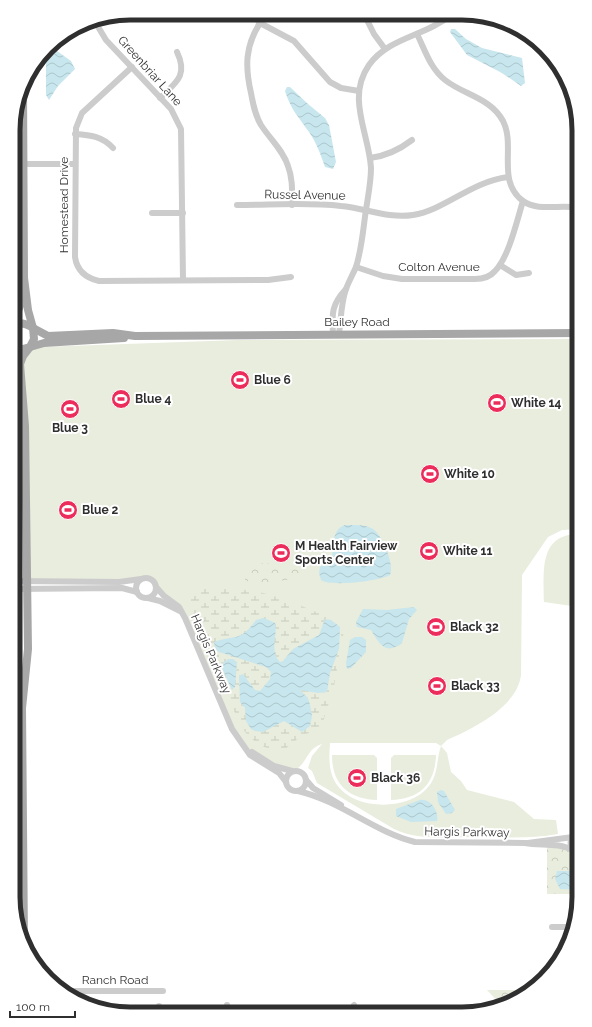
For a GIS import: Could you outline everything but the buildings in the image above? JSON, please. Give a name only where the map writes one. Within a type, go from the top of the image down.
[{"type":"main road","points":[[22,705],[28,649],[25,426],[20,364],[23,356],[34,339],[33,328],[28,310],[25,282],[23,105]]},
{"type":"main road","name":"Bailey Road","points":[[20,324],[24,324],[41,334],[48,336],[113,334],[135,336],[572,333]]},
{"type":"main road","name":"Bailey Road","points":[[20,349],[44,343],[113,339],[135,336]]},
{"type":"main road","points":[[20,686],[22,705],[24,924]]},
{"type":"street","points":[[368,20],[385,49]]},
{"type":"street","points":[[336,334],[346,289],[356,266],[361,248],[371,177],[370,158],[359,112],[359,90],[368,67],[385,49],[444,20]]},
{"type":"street","points":[[292,205],[292,182],[288,165],[281,151],[259,120],[254,106],[247,75],[246,60],[249,45],[260,22],[294,41],[330,82],[341,88],[359,90]]},
{"type":"street","name":"Greenbriar Lane","points":[[97,25],[106,40],[175,114],[181,128],[183,280]]},
{"type":"street","points":[[417,34],[427,58],[438,74],[452,85],[485,102],[501,117],[507,136],[508,177],[512,190],[523,201],[536,206],[572,208]]},
{"type":"street","points":[[160,98],[175,84],[181,73],[181,62],[177,52]]},
{"type":"street","name":"Homestead Drive","points":[[132,67],[82,113],[78,120],[75,134],[74,164],[75,257],[80,272],[90,279],[99,281],[268,280],[291,277]]},
{"type":"street","points":[[75,134],[99,137],[113,148]]},
{"type":"street","points":[[370,158],[396,151],[412,140]]},
{"type":"street","points":[[24,164],[74,164]]},
{"type":"street","name":"Russel Avenue","points":[[237,205],[339,205],[393,216],[415,215],[430,210],[484,182],[508,177]]},
{"type":"street","points":[[523,201],[500,265],[516,275],[529,273]]},
{"type":"street","points":[[152,212],[183,213]]},
{"type":"street","name":"Colton Avenue","points":[[356,266],[383,276],[402,279],[475,279],[491,274],[500,265]]},
{"type":"street","points":[[336,334],[333,310],[338,298],[346,289]]},
{"type":"street","points":[[20,587],[27,585],[119,582],[141,579],[151,578],[155,582],[156,588],[155,593],[148,598],[141,597],[137,592],[136,586],[141,579]]},
{"type":"street","points":[[20,583],[27,585],[122,588],[137,592]]},
{"type":"street","name":"Hargis Parkway","points":[[156,588],[179,607],[232,729],[244,747],[257,760],[279,773],[286,782]]},
{"type":"street","name":"Hargis Parkway","points":[[148,598],[160,601],[180,611]]},
{"type":"street","name":"Hargis Parkway","points":[[244,747],[274,766],[292,771]]},
{"type":"street","points":[[292,771],[302,772],[307,781],[303,789],[298,791],[291,790],[286,782],[287,776],[292,771]]},
{"type":"street","name":"Hargis Parkway","points":[[307,781],[313,788],[337,802],[345,809]]},
{"type":"street","name":"Hargis Parkway","points":[[298,791],[311,794],[345,809],[399,838],[415,842],[525,843],[572,836]]},
{"type":"street","points":[[572,840],[570,843],[572,850]]},
{"type":"street","name":"Hargis Parkway","points":[[525,843],[538,846],[560,845],[572,850]]},
{"type":"street","points":[[552,927],[567,928]]},
{"type":"street","name":"Ranch Road","points":[[74,991],[163,991]]},
{"type":"green space","name":"M Health Fairview Sports Center","points":[[572,339],[572,529],[562,530],[548,537],[522,575],[521,675],[518,686],[512,697],[493,715],[481,723],[447,740],[441,746],[447,753],[451,772],[461,781],[467,790],[514,802],[534,819],[556,820],[558,834],[527,837],[434,838],[404,833],[394,829],[317,783],[312,771],[308,768],[312,756],[322,744],[311,751],[301,765],[292,770],[285,770],[244,747],[240,742],[187,623],[157,588],[154,581],[149,578],[143,578],[136,580],[27,581],[21,362],[32,350],[41,347],[239,340]],"holes":[[[330,743],[436,743],[441,746],[436,771],[429,786],[420,794],[409,800],[396,804],[383,805],[356,800],[345,794],[334,780],[329,754]]]},
{"type":"green space","points":[[572,535],[572,606],[544,602],[544,568],[546,557],[550,548],[556,541],[566,536]]},
{"type":"green space","points":[[255,563],[279,564],[279,567],[286,568],[291,566],[294,569],[301,570],[303,578],[298,582],[291,579],[268,583],[245,581],[245,565]]},
{"type":"green space","points":[[198,587],[239,589],[263,593],[322,614],[341,626],[344,631],[334,686],[323,722],[319,727],[296,740],[284,750],[264,747],[248,736],[240,725],[188,600],[189,593]]},
{"type":"green space","name":"Black 36","points":[[332,755],[374,755],[377,758],[377,800],[358,797],[344,788],[335,775]]},
{"type":"green space","points":[[394,755],[436,755],[433,774],[424,788],[410,797],[391,800],[391,758]]},
{"type":"green space","points":[[547,847],[560,847],[572,852],[572,894],[547,894]]},
{"type":"green space","points":[[487,990],[520,990],[504,999],[497,1001]]},
{"type":"water","points":[[451,29],[455,29],[466,39],[482,48],[522,58],[525,83],[521,86],[502,73],[467,55],[450,32]]},
{"type":"water","points":[[55,50],[71,61],[75,69],[58,86],[49,100],[46,95],[46,59]]},
{"type":"water","points":[[287,87],[290,87],[325,118],[329,125],[336,162],[333,169],[325,167],[314,140],[289,103],[285,91]]},
{"type":"water","points":[[345,525],[367,526],[377,532],[387,550],[391,564],[390,575],[376,579],[344,583],[326,582],[321,580],[319,573],[320,567],[331,557],[337,530]]},
{"type":"water","points":[[414,607],[417,610],[409,619],[402,643],[396,647],[387,648],[383,646],[371,630],[357,627],[356,622],[363,609],[387,610]]},
{"type":"water","points":[[264,618],[275,623],[276,633],[274,648],[280,662],[283,661],[293,649],[319,635],[325,619],[331,620],[340,627],[339,649],[330,673],[327,692],[318,693],[300,690],[308,698],[312,716],[310,726],[302,732],[284,721],[263,732],[251,729],[246,721],[245,708],[240,702],[239,676],[243,674],[255,690],[260,691],[270,679],[271,672],[266,667],[219,652],[215,649],[214,642],[237,637],[245,632],[256,620]]},
{"type":"water","points":[[355,637],[362,637],[366,640],[366,652],[351,668],[347,669],[346,663],[350,640]]},
{"type":"water","points":[[228,659],[233,659],[237,662],[235,687],[232,690],[222,668],[222,664]]},
{"type":"water","points":[[441,790],[444,791],[455,810],[452,813],[446,814],[438,802],[437,792]]},
{"type":"water","points":[[420,800],[427,801],[433,806],[437,813],[437,821],[411,822],[396,816],[396,809]]},
{"type":"water","points":[[557,871],[572,871],[572,890],[560,889],[555,879]]},
{"type":"place","name":"Blue 6","points":[[240,380]]},
{"type":"place","name":"Blue 4","points":[[121,399]]},
{"type":"place","name":"White 14","points":[[497,403]]},
{"type":"place","name":"Blue 3","points":[[70,409]]},
{"type":"place","name":"White 10","points":[[430,474]]},
{"type":"place","name":"Blue 2","points":[[68,510]]},
{"type":"place","name":"White 11","points":[[429,551]]},
{"type":"place","name":"M Health Fairview Sports Center","points":[[281,553]]},
{"type":"place","name":"Black 32","points":[[436,627]]},
{"type":"place","name":"Black 33","points":[[437,686]]},
{"type":"place","name":"Black 36","points":[[357,778]]}]
